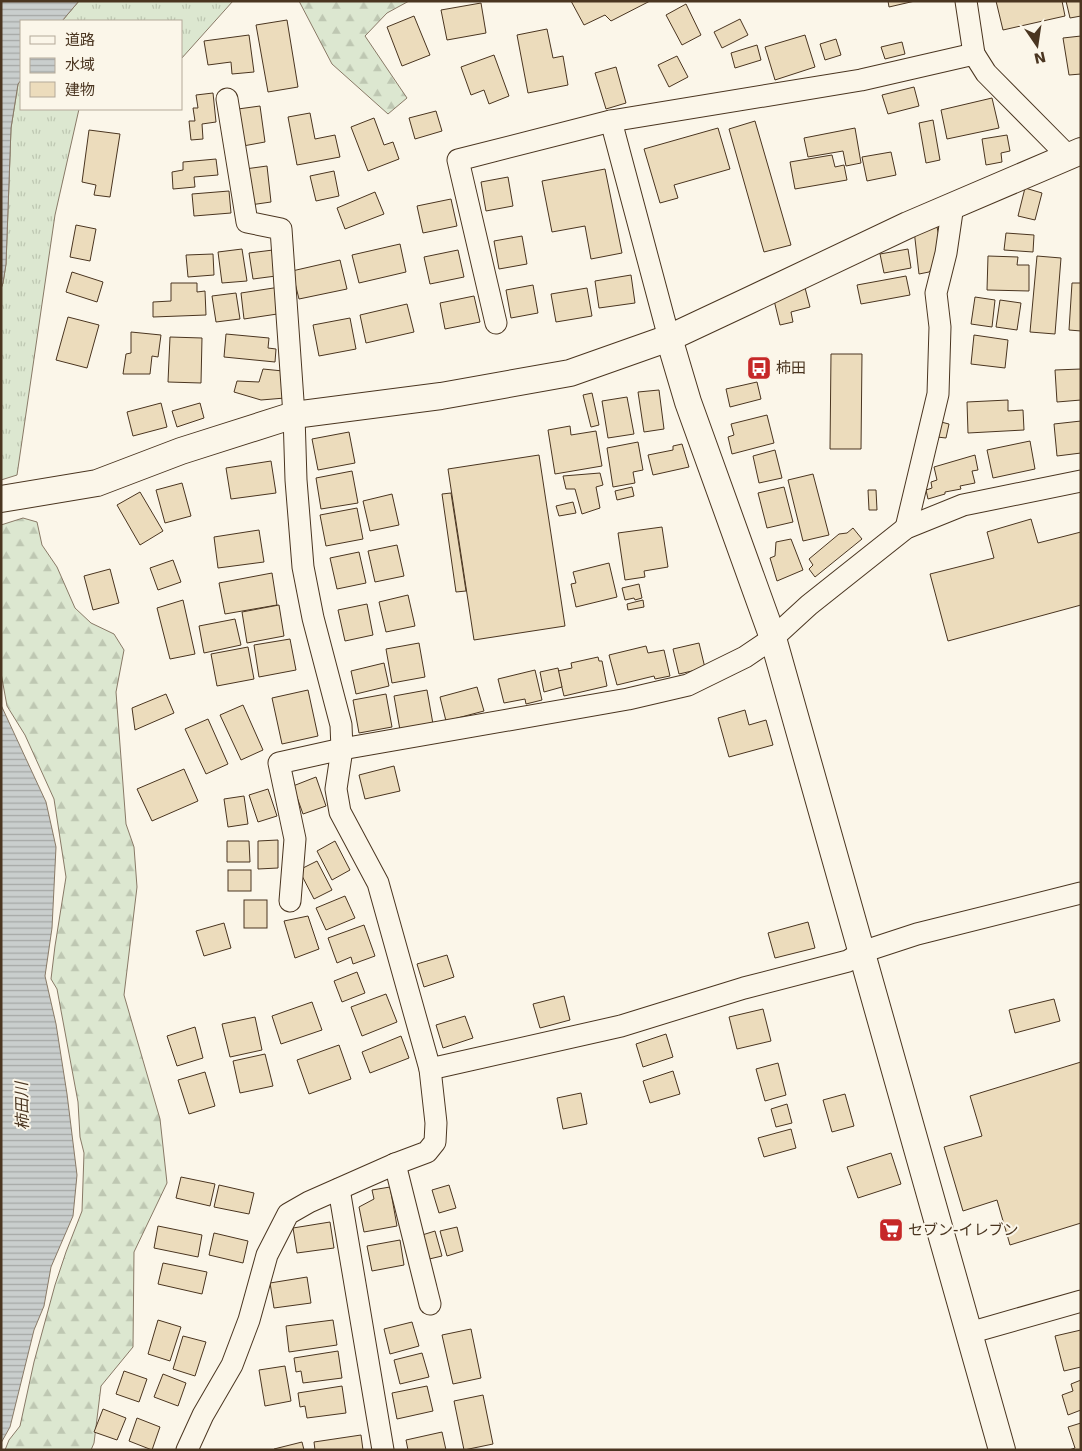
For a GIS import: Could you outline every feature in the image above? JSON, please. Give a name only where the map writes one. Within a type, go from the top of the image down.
[{"type":"street","points":[[11,498],[97,483],[181,451],[294,415],[441,396],[570,373],[668,338],[953,205],[1075,153],[986,73],[974,54],[966,1]]},
{"type":"street","points":[[496,323],[458,160],[611,121],[861,80],[974,54]]},
{"type":"street","points":[[187,1450],[202,1416],[232,1365],[249,1320],[267,1255],[288,1214],[338,1189],[427,1152],[435,1142],[436,1123],[430,1069],[378,883],[340,812],[336,789],[342,749],[341,725],[313,618],[304,567],[296,480],[294,415],[281,229],[247,222],[227,99]]},
{"type":"street","points":[[611,121],[668,338],[688,402],[773,638],[1002,1450]]},
{"type":"street","points":[[906,528],[938,394],[940,327],[936,293],[946,253],[953,205]]},
{"type":"street","points":[[290,901],[295,839],[279,763],[342,749],[628,699],[688,686],[745,657],[773,638],[809,605],[906,528],[963,505],[1081,481]]},
{"type":"street","points":[[430,1069],[621,1026],[744,988],[848,961],[862,952],[917,934],[1081,893]]},
{"type":"street","points":[[395,1164],[430,1304]]},
{"type":"street","points":[[338,1189],[383,1450]]},
{"type":"street","points":[[970,1333],[1081,1301]]},
{"type":"green space","points":[[79,1],[233,1],[182,58],[182,20],[63,20]]},
{"type":"green space","points":[[299,1],[409,1],[387,13],[365,36],[407,98],[388,114],[332,64]]},
{"type":"green space","points":[[20,81],[20,110],[79,110],[55,215],[17,475],[1,480],[1,289],[6,264],[11,128]]},
{"type":"green space","points":[[23,518],[37,522],[42,545],[57,567],[75,608],[91,623],[114,634],[124,650],[116,692],[126,824],[134,847],[137,887],[124,995],[160,1119],[167,1183],[134,1252],[133,1347],[101,1386],[94,1443],[91,1450],[5,1450],[9,1440],[20,1426],[34,1362],[55,1285],[82,1211],[84,1153],[80,1137],[78,1102],[57,989],[51,979],[66,877],[54,799],[25,735],[7,706],[1,673],[1,525]]},
{"type":"water","points":[[1,1],[79,1],[63,20],[20,20],[20,81],[11,128],[6,264],[1,288]]},
{"type":"water","name":"柿田川","points":[[1,705],[46,802],[56,847],[52,928],[45,976],[56,1024],[77,1175],[73,1216],[51,1267],[44,1306],[34,1330],[10,1427],[1,1443]]},
{"type":"building","points":[[571,1],[650,1],[611,21],[605,15],[584,25]]},
{"type":"building","points":[[888,1],[915,1],[889,7]]},
{"type":"building","points":[[996,1],[1062,1],[1065,16],[1003,30]]},
{"type":"building","points":[[1066,1],[1081,1],[1081,16],[1070,18]]},
{"type":"building","points":[[481,3],[486,33],[447,40],[441,10]]},
{"type":"building","points":[[686,4],[701,35],[682,45],[666,15]]},
{"type":"building","points":[[414,16],[430,55],[402,66],[387,27]]},
{"type":"building","points":[[740,19],[748,35],[722,48],[714,32]]},
{"type":"building","points":[[287,20],[298,87],[268,92],[256,25]]},
{"type":"building","points":[[547,29],[553,58],[563,56],[568,85],[528,93],[517,35]]},
{"type":"building","points":[[249,35],[254,72],[232,74],[231,62],[208,65],[204,41]]},
{"type":"building","points":[[805,35],[815,67],[775,80],[765,47]]},
{"type":"building","points":[[1081,36],[1081,74],[1069,75],[1063,38]]},
{"type":"building","points":[[836,39],[841,55],[825,60],[820,44]]},
{"type":"building","points":[[902,42],[905,54],[885,59],[881,47]]},
{"type":"building","points":[[757,45],[761,60],[735,68],[731,53]]},
{"type":"building","points":[[494,55],[509,96],[489,104],[484,90],[471,95],[461,67]]},
{"type":"building","points":[[677,56],[688,77],[669,87],[658,65]]},
{"type":"building","points":[[616,67],[626,103],[606,109],[595,73]]},
{"type":"building","points":[[914,87],[919,106],[888,114],[882,95]]},
{"type":"building","points":[[213,93],[216,122],[202,124],[203,139],[191,140],[189,121],[195,121],[193,108],[198,108],[196,95]]},
{"type":"building","points":[[992,98],[999,128],[947,139],[941,110]]},
{"type":"building","points":[[260,106],[265,142],[243,146],[238,109]]},
{"type":"building","points":[[436,111],[442,131],[415,139],[409,118]]},
{"type":"building","points":[[310,113],[315,139],[335,135],[340,157],[297,165],[288,117]]},
{"type":"building","points":[[374,118],[384,145],[393,142],[399,159],[368,171],[351,127]]},
{"type":"building","points":[[933,120],[940,160],[926,163],[919,123]]},
{"type":"building","points":[[755,121],[791,245],[764,252],[729,129]]},
{"type":"building","points":[[718,128],[730,169],[674,185],[678,198],[660,203],[644,149]]},
{"type":"building","points":[[855,128],[861,163],[846,166],[843,151],[808,157],[804,138]]},
{"type":"building","points":[[89,130],[120,134],[110,197],[94,195],[96,185],[82,182]]},
{"type":"building","points":[[1007,135],[1010,151],[1001,153],[1002,162],[986,165],[982,139]]},
{"type":"building","points":[[891,152],[896,175],[867,181],[862,157]]},
{"type":"building","points":[[832,155],[835,167],[844,165],[847,180],[795,189],[790,162]]},
{"type":"building","points":[[216,159],[218,175],[194,177],[195,187],[173,189],[172,172],[183,170],[183,162]]},
{"type":"building","points":[[267,166],[271,202],[250,205],[245,169]]},
{"type":"building","points":[[605,169],[622,253],[591,259],[585,226],[552,232],[542,181]]},
{"type":"building","points":[[334,171],[339,196],[316,201],[310,176]]},
{"type":"building","points":[[508,177],[513,206],[486,211],[481,182]]},
{"type":"building","points":[[1025,188],[1042,193],[1035,220],[1018,216]]},
{"type":"building","points":[[229,191],[231,213],[194,216],[192,194]]},
{"type":"building","points":[[375,192],[384,214],[345,229],[337,208]]},
{"type":"building","points":[[451,199],[457,226],[423,233],[417,206]]},
{"type":"building","points":[[76,225],[96,229],[90,261],[70,257]]},
{"type":"building","points":[[937,227],[943,255],[929,272],[919,274],[914,230]]},
{"type":"building","points":[[1006,233],[1034,235],[1033,252],[1004,250]]},
{"type":"building","points":[[522,236],[527,264],[499,269],[494,241]]},
{"type":"building","points":[[400,244],[406,272],[359,283],[352,255]]},
{"type":"building","points":[[242,249],[247,281],[222,283],[218,252]]},
{"type":"building","points":[[908,249],[911,268],[884,273],[880,254]]},
{"type":"building","points":[[273,250],[276,276],[253,279],[249,253]]},
{"type":"building","points":[[458,250],[464,277],[430,284],[424,257]]},
{"type":"building","points":[[213,254],[214,275],[188,277],[186,255]]},
{"type":"building","points":[[988,256],[1018,257],[1017,265],[1029,265],[1029,291],[987,290]]},
{"type":"building","points":[[1037,256],[1061,258],[1055,334],[1030,332]]},
{"type":"building","points":[[340,260],[347,289],[299,299],[292,271]]},
{"type":"building","points":[[72,272],[103,282],[97,302],[66,292]]},
{"type":"building","points":[[631,275],[635,303],[599,308],[595,281]]},
{"type":"building","points":[[906,276],[910,295],[861,304],[857,285]]},
{"type":"building","points":[[171,283],[197,283],[197,292],[205,291],[206,315],[153,317],[153,302],[171,301]]},
{"type":"building","points":[[1072,283],[1081,283],[1081,331],[1069,330]]},
{"type":"building","points":[[804,284],[810,307],[791,312],[793,322],[780,325],[772,292]]},
{"type":"building","points":[[533,285],[538,313],[511,318],[506,290]]},
{"type":"building","points":[[280,287],[284,313],[244,319],[241,293]]},
{"type":"building","points":[[587,288],[592,316],[556,322],[551,294]]},
{"type":"building","points":[[236,293],[240,319],[216,322],[212,296]]},
{"type":"building","points":[[474,296],[480,322],[445,329],[440,303]]},
{"type":"building","points":[[975,297],[995,300],[992,327],[971,324]]},
{"type":"building","points":[[1000,300],[1021,303],[1017,330],[996,327]]},
{"type":"building","points":[[407,304],[414,332],[366,343],[360,315]]},
{"type":"building","points":[[68,317],[99,325],[87,368],[56,360]]},
{"type":"building","points":[[350,318],[356,349],[319,356],[313,325]]},
{"type":"building","points":[[131,332],[161,335],[158,357],[152,356],[150,374],[123,374],[126,354],[131,353]]},
{"type":"building","points":[[226,334],[269,338],[268,348],[276,349],[275,362],[224,357]]},
{"type":"building","points":[[974,335],[1008,340],[1005,368],[971,364]]},
{"type":"building","points":[[170,337],[202,338],[201,383],[168,382]]},
{"type":"building","points":[[831,354],[862,354],[861,449],[830,449]]},
{"type":"building","points":[[263,369],[283,371],[285,398],[261,400],[234,392],[237,381],[259,382]]},
{"type":"building","points":[[1081,369],[1081,400],[1057,402],[1055,370]]},
{"type":"building","points":[[757,382],[761,399],[730,407],[726,389]]},
{"type":"building","points":[[659,390],[664,429],[644,432],[638,392]]},
{"type":"building","points":[[592,393],[599,425],[591,427],[583,395]]},
{"type":"building","points":[[627,397],[634,434],[608,438],[602,401]]},
{"type":"building","points":[[1008,400],[1008,411],[1023,410],[1024,430],[968,433],[967,402]]},
{"type":"building","points":[[161,403],[167,427],[133,436],[127,412]]},
{"type":"building","points":[[200,403],[204,418],[177,427],[172,411]]},
{"type":"building","points":[[767,415],[774,443],[732,454],[728,437],[734,435],[731,424]]},
{"type":"building","points":[[1081,421],[1081,453],[1057,456],[1054,424]]},
{"type":"building","points":[[941,422],[949,424],[946,438],[937,437]]},
{"type":"building","points":[[570,426],[571,435],[596,431],[602,466],[555,474],[548,430]]},
{"type":"building","points":[[349,432],[355,463],[318,470],[312,439]]},
{"type":"building","points":[[1030,441],[1035,469],[993,478],[987,450]]},
{"type":"building","points":[[638,442],[643,470],[633,472],[635,483],[613,487],[607,448]]},
{"type":"building","points":[[682,444],[689,467],[653,475],[648,455],[673,450],[673,446]]},
{"type":"building","points":[[775,450],[782,478],[759,483],[753,456]]},
{"type":"building","points":[[539,455],[565,626],[474,640],[448,469]]},
{"type":"building","points":[[975,455],[978,470],[972,471],[975,483],[960,486],[961,489],[945,492],[945,494],[928,499],[926,490],[932,488],[931,482],[937,480],[934,467]]},
{"type":"building","points":[[271,461],[276,493],[231,499],[226,468]]},
{"type":"building","points":[[352,471],[358,503],[321,509],[316,478]]},
{"type":"building","points":[[600,473],[603,485],[596,487],[600,508],[582,514],[575,489],[566,489],[563,476]]},
{"type":"building","points":[[813,474],[829,535],[803,541],[788,480]]},
{"type":"building","points":[[182,483],[191,516],[165,523],[156,490]]},
{"type":"building","points":[[632,487],[634,496],[617,500],[615,491]]},
{"type":"building","points":[[784,487],[793,522],[767,528],[758,493]]},
{"type":"building","points":[[868,490],[876,490],[877,510],[869,510]]},
{"type":"building","points":[[140,492],[163,531],[140,545],[117,505]]},
{"type":"building","points":[[451,493],[466,591],[456,592],[442,494]]},
{"type":"building","points":[[392,494],[399,525],[370,531],[363,501]]},
{"type":"building","points":[[573,502],[576,513],[559,516],[556,506]]},
{"type":"building","points":[[357,508],[363,539],[326,546],[320,515]]},
{"type":"building","points":[[1031,519],[1038,543],[1081,532],[1081,605],[948,641],[930,574],[994,558],[987,532]]},
{"type":"building","points":[[662,527],[668,567],[644,571],[645,577],[625,580],[618,533]]},
{"type":"building","points":[[853,528],[862,539],[815,577],[809,569],[813,565],[809,559],[839,534],[847,533]]},
{"type":"building","points":[[259,530],[264,562],[218,568],[214,537]]},
{"type":"building","points":[[791,539],[803,570],[777,581],[770,558],[775,556],[776,542]]},
{"type":"building","points":[[397,545],[404,576],[375,582],[368,551]]},
{"type":"building","points":[[359,552],[366,583],[337,589],[330,558]]},
{"type":"building","points":[[173,560],[181,582],[158,590],[150,568]]},
{"type":"building","points":[[609,563],[617,597],[576,607],[571,584],[576,583],[573,572]]},
{"type":"building","points":[[110,569],[119,603],[93,610],[84,576]]},
{"type":"building","points":[[272,573],[277,605],[225,614],[219,583]]},
{"type":"building","points":[[639,584],[642,598],[625,600],[622,588]]},
{"type":"building","points":[[408,595],[415,626],[386,632],[379,602]]},
{"type":"building","points":[[183,600],[195,654],[170,659],[157,608]]},
{"type":"building","points":[[643,600],[644,607],[628,610],[627,604]]},
{"type":"building","points":[[367,604],[373,635],[345,641],[338,610]]},
{"type":"building","points":[[279,605],[284,636],[247,643],[242,612]]},
{"type":"building","points":[[235,619],[241,645],[204,653],[199,626]]},
{"type":"building","points":[[290,639],[296,670],[259,677],[254,645]]},
{"type":"building","points":[[419,643],[425,677],[392,683],[386,649]]},
{"type":"building","points":[[699,643],[705,668],[679,674],[673,649]]},
{"type":"building","points":[[646,646],[648,653],[664,650],[670,676],[655,679],[654,676],[617,685],[609,655]]},
{"type":"building","points":[[248,647],[254,679],[217,686],[211,654]]},
{"type":"building","points":[[598,657],[599,661],[602,661],[607,686],[564,696],[558,671],[572,668],[571,663]]},
{"type":"building","points":[[384,663],[389,686],[356,694],[351,671]]},
{"type":"building","points":[[558,668],[562,687],[544,692],[540,672]]},
{"type":"building","points":[[535,670],[542,700],[526,704],[525,699],[504,703],[498,679]]},
{"type":"building","points":[[477,687],[484,711],[446,721],[440,697]]},
{"type":"building","points":[[308,690],[318,736],[282,744],[272,698]]},
{"type":"building","points":[[427,690],[433,724],[400,730],[394,696]]},
{"type":"building","points":[[166,694],[174,713],[135,730],[132,708]]},
{"type":"building","points":[[386,694],[392,727],[359,733],[353,700]]},
{"type":"building","points":[[243,705],[263,750],[241,760],[220,715]]},
{"type":"building","points":[[745,710],[749,725],[766,720],[773,745],[729,757],[718,718]]},
{"type":"building","points":[[208,719],[228,764],[206,774],[185,729]]},
{"type":"building","points":[[394,766],[400,791],[365,799],[359,775]]},
{"type":"building","points":[[184,769],[198,801],[152,821],[137,789]]},
{"type":"building","points":[[316,777],[326,806],[303,814],[293,786]]},
{"type":"building","points":[[268,789],[277,816],[258,822],[249,795]]},
{"type":"building","points":[[244,796],[248,824],[228,827],[224,799]]},
{"type":"building","points":[[278,840],[278,868],[258,869],[258,841]]},
{"type":"building","points":[[227,841],[249,841],[250,862],[227,862]]},
{"type":"building","points":[[335,841],[350,870],[332,880],[317,851]]},
{"type":"building","points":[[317,861],[332,890],[314,899],[299,870]]},
{"type":"building","points":[[228,870],[251,870],[251,891],[228,891]]},
{"type":"building","points":[[345,896],[355,918],[326,930],[316,908]]},
{"type":"building","points":[[244,900],[267,900],[267,928],[244,928]]},
{"type":"building","points":[[308,916],[319,949],[295,958],[284,921]]},
{"type":"building","points":[[808,922],[815,948],[775,958],[768,933]]},
{"type":"building","points":[[224,923],[231,948],[204,956],[196,931]]},
{"type":"building","points":[[364,925],[375,956],[353,964],[351,957],[337,963],[328,938]]},
{"type":"building","points":[[447,955],[454,977],[424,987],[417,964]]},
{"type":"building","points":[[357,972],[365,993],[342,1002],[334,981]]},
{"type":"building","points":[[386,994],[397,1022],[362,1036],[351,1007]]},
{"type":"building","points":[[564,996],[570,1020],[540,1028],[533,1004]]},
{"type":"building","points":[[1054,999],[1060,1021],[1015,1033],[1009,1010]]},
{"type":"building","points":[[312,1002],[322,1030],[281,1044],[272,1016]]},
{"type":"building","points":[[763,1009],[771,1041],[737,1049],[729,1017]]},
{"type":"building","points":[[465,1016],[473,1038],[443,1048],[436,1025]]},
{"type":"building","points":[[255,1017],[262,1050],[230,1057],[222,1024]]},
{"type":"building","points":[[195,1027],[203,1058],[177,1066],[167,1036]]},
{"type":"building","points":[[666,1034],[673,1057],[643,1067],[636,1044]]},
{"type":"building","points":[[401,1036],[409,1058],[370,1073],[362,1052]]},
{"type":"building","points":[[339,1045],[351,1079],[309,1094],[297,1060]]},
{"type":"building","points":[[265,1054],[273,1086],[240,1093],[233,1061]]},
{"type":"building","points":[[1081,1062],[1081,1223],[1010,1245],[997,1200],[963,1211],[944,1147],[982,1136],[970,1096]]},
{"type":"building","points":[[778,1063],[786,1095],[765,1101],[756,1069]]},
{"type":"building","points":[[673,1071],[680,1094],[650,1103],[643,1081]]},
{"type":"building","points":[[205,1072],[215,1106],[189,1114],[178,1080]]},
{"type":"building","points":[[581,1093],[587,1124],[563,1129],[557,1098]]},
{"type":"building","points":[[845,1094],[854,1126],[832,1132],[823,1100]]},
{"type":"building","points":[[787,1104],[792,1123],[776,1127],[771,1109]]},
{"type":"building","points":[[791,1129],[796,1148],[764,1157],[758,1138]]},
{"type":"building","points":[[891,1153],[901,1184],[858,1198],[847,1167]]},
{"type":"building","points":[[181,1177],[215,1184],[210,1206],[176,1198]]},
{"type":"building","points":[[219,1185],[254,1193],[249,1214],[214,1207]]},
{"type":"building","points":[[449,1185],[456,1208],[439,1213],[432,1190]]},
{"type":"building","points":[[390,1187],[397,1226],[364,1232],[359,1207],[374,1199],[372,1190]]},
{"type":"building","points":[[330,1222],[334,1248],[297,1253],[293,1228]]},
{"type":"building","points":[[158,1226],[202,1235],[198,1257],[154,1248]]},
{"type":"building","points":[[457,1227],[463,1251],[447,1256],[440,1231]]},
{"type":"building","points":[[435,1231],[442,1256],[425,1260],[419,1236]]},
{"type":"building","points":[[214,1233],[248,1241],[243,1263],[209,1255]]},
{"type":"building","points":[[400,1240],[404,1265],[372,1271],[367,1246]]},
{"type":"building","points":[[163,1263],[207,1272],[202,1294],[158,1284]]},
{"type":"building","points":[[307,1277],[311,1303],[274,1308],[270,1283]]},
{"type":"building","points":[[158,1320],[181,1327],[170,1361],[148,1354]]},
{"type":"building","points":[[333,1320],[337,1345],[289,1352],[286,1326]]},
{"type":"building","points":[[412,1322],[419,1346],[390,1354],[384,1329]]},
{"type":"building","points":[[471,1329],[481,1378],[453,1384],[442,1335]]},
{"type":"building","points":[[1081,1330],[1081,1367],[1064,1371],[1055,1336]]},
{"type":"building","points":[[183,1336],[206,1342],[195,1376],[173,1369]]},
{"type":"building","points":[[338,1351],[342,1378],[303,1383],[301,1371],[296,1372],[294,1358]]},
{"type":"building","points":[[422,1353],[429,1377],[400,1384],[394,1360]]},
{"type":"building","points":[[285,1366],[291,1401],[265,1406],[259,1370]]},
{"type":"building","points":[[124,1371],[147,1379],[139,1402],[116,1394]]},
{"type":"building","points":[[163,1374],[186,1383],[178,1406],[154,1397]]},
{"type":"building","points":[[1081,1380],[1081,1410],[1068,1415],[1062,1395],[1073,1391],[1071,1384]]},
{"type":"building","points":[[342,1386],[346,1413],[307,1418],[305,1406],[300,1407],[298,1393]]},
{"type":"building","points":[[427,1386],[433,1411],[397,1419],[392,1393]]},
{"type":"building","points":[[483,1395],[493,1444],[464,1450],[454,1401]]},
{"type":"building","points":[[103,1409],[126,1418],[117,1440],[94,1432]]},
{"type":"building","points":[[137,1418],[160,1427],[152,1450],[129,1441]]},
{"type":"building","points":[[1081,1423],[1081,1450],[1069,1450],[1075,1448],[1068,1427]]},
{"type":"building","points":[[442,1432],[446,1450],[408,1450],[406,1440]]},
{"type":"building","points":[[361,1435],[363,1450],[315,1450],[314,1442]]},
{"type":"building","points":[[302,1442],[304,1450],[274,1450],[274,1449]]},
{"type":"place","name":"柿田","points":[[759,368]]},
{"type":"place","name":"セブン-イレブン","points":[[891,1230]]}]
